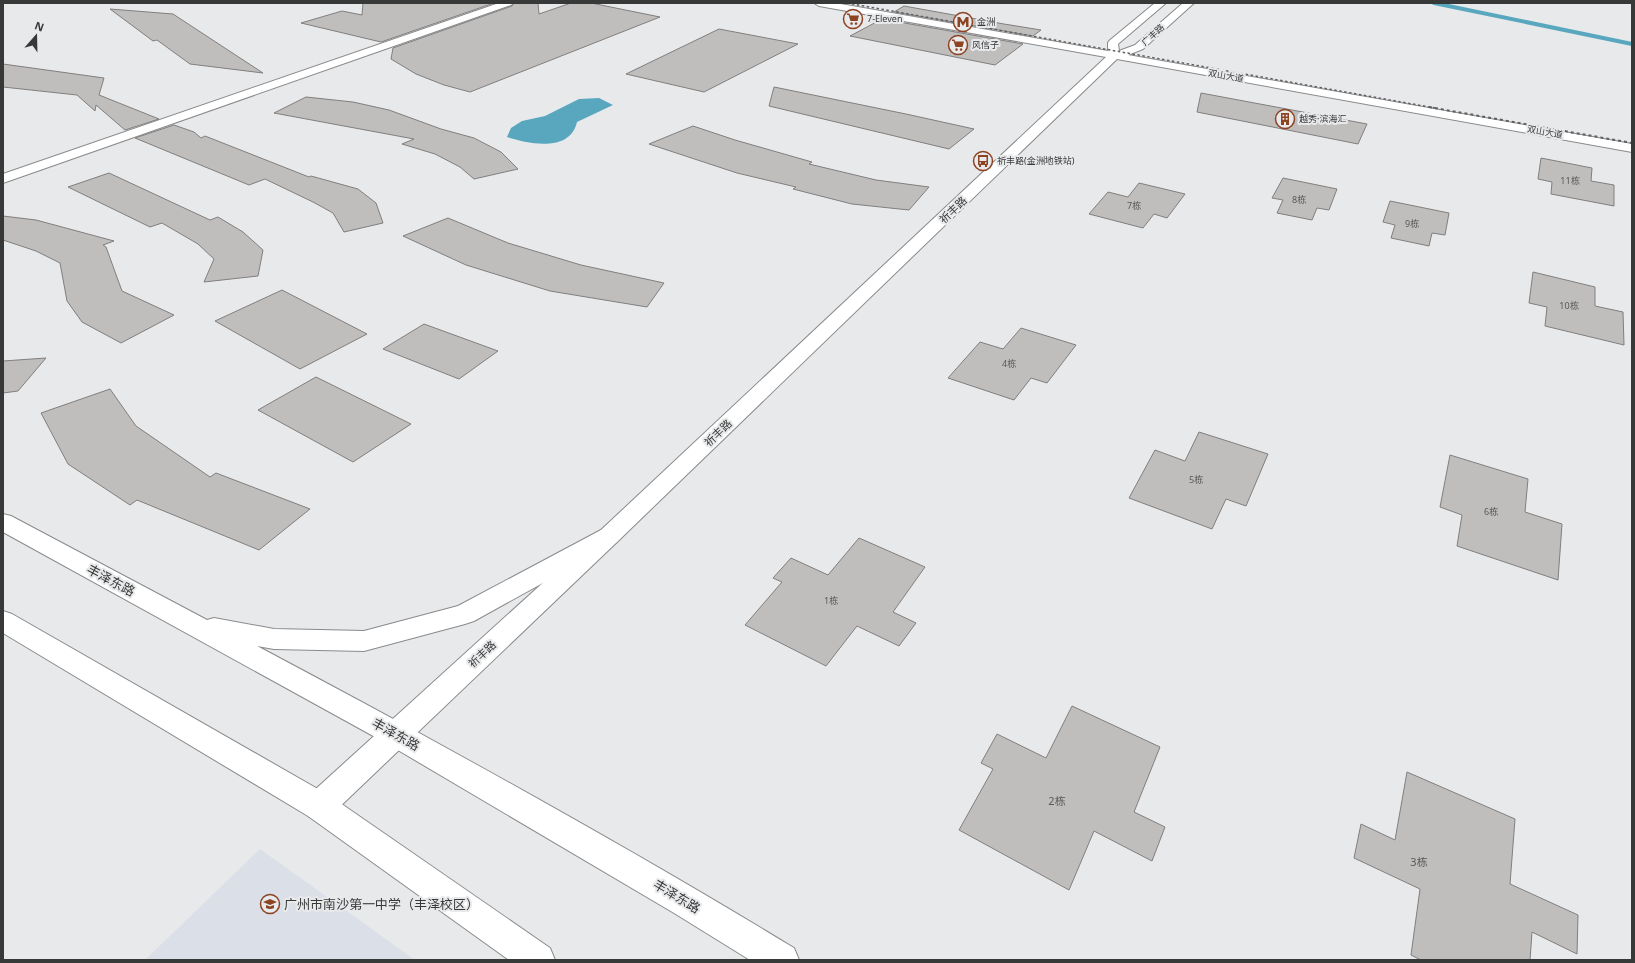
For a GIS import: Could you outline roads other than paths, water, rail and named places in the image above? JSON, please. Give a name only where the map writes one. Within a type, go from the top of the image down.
[{"type":"street","points":[[3,179],[508,3]]},
{"type":"street","name":"双山大道","points":[[819,3],[1111,47],[1632,148]]},
{"type":"street","name":"广丰路","points":[[1111,47],[1160,3]]},
{"type":"street","name":"广丰路","points":[[1111,47],[1139,47],[1188,3]]},
{"type":"street","name":"祈丰路","points":[[319,806],[609,536],[1111,47]]},
{"type":"street","points":[[1139,47],[1155,50]]},
{"type":"street","name":"丰泽东路","points":[[3,522],[396,734],[686,901],[782,960]]},
{"type":"street","points":[[194,624],[274,639],[364,641],[465,614],[609,536]]},
{"type":"street","points":[[3,621],[319,806],[538,960]]},
{"type":"water","points":[[599,98],[613,105],[577,122],[573,132],[566,138],[557,142],[537,144],[507,137],[511,128],[522,121],[545,116],[579,99]]},
{"type":"waterway","points":[[1434,3],[1632,44]]},
{"type":"railway","points":[[847,3],[1435,108]]},
{"type":"railway","points":[[1429,107],[1632,143]]},
{"type":"place","name":"7-Eleven","points":[[853,19]]},
{"type":"place","name":"金洲","points":[[963,22]]},
{"type":"place","name":"风信子","points":[[958,45]]},
{"type":"place","name":"越秀·滨海汇","points":[[1285,119]]},
{"type":"place","name":"祈丰路(金洲地铁站)","points":[[983,161]]},
{"type":"place","name":"广州市南沙第一中学（丰泽校区）","points":[[270,904]]}]
